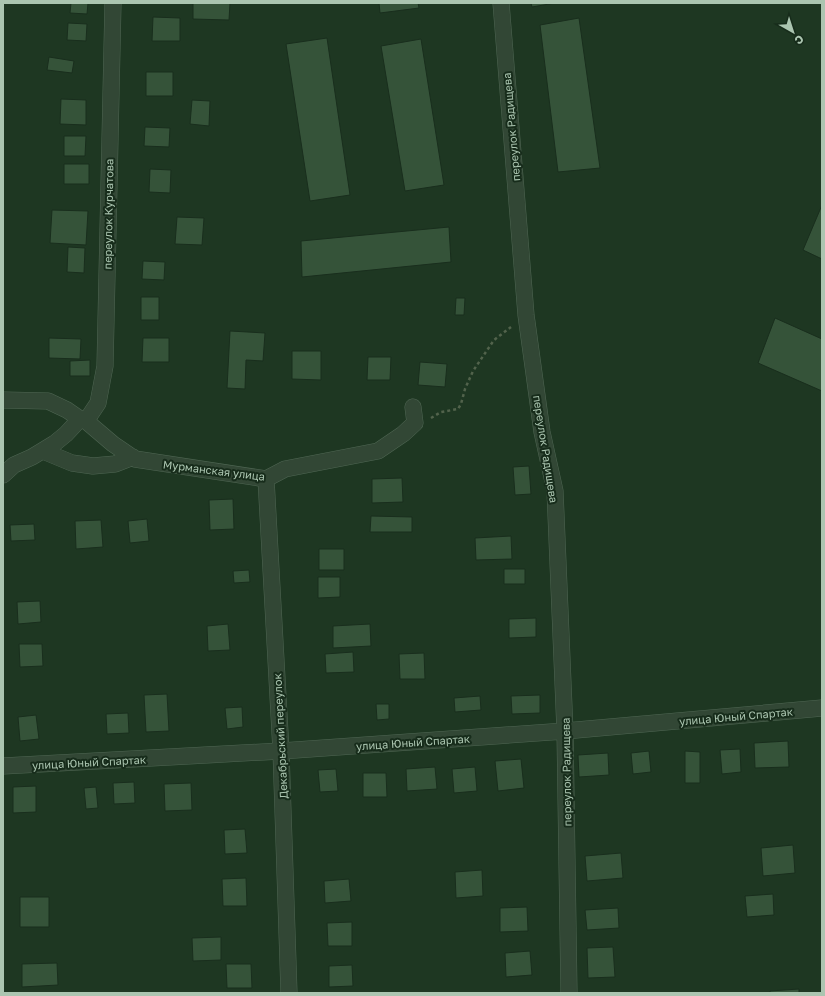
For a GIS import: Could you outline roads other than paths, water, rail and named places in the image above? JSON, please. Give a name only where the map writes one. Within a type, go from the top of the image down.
[{"type":"street","name":"переулок Курчатова","points":[[3,475],[14,465],[44,451],[83,420],[98,403],[105,366],[112,3]]},
{"type":"street","name":"переулок Радищева","points":[[501,3],[526,315],[542,432],[555,491],[565,731],[569,993]]},
{"type":"street","name":"Мурманская улица","points":[[3,400],[48,401],[83,420],[113,444],[135,459],[266,479],[286,469],[378,451],[403,434],[414,423],[413,407]]},
{"type":"street","points":[[44,451],[72,463],[93,466],[115,464],[133,458]]},
{"type":"street","name":"Декабрьский переулок","points":[[266,479],[281,751],[289,993]]},
{"type":"street","name":"улица Юный Спартак","points":[[3,766],[281,751],[565,731],[822,708]]}]
